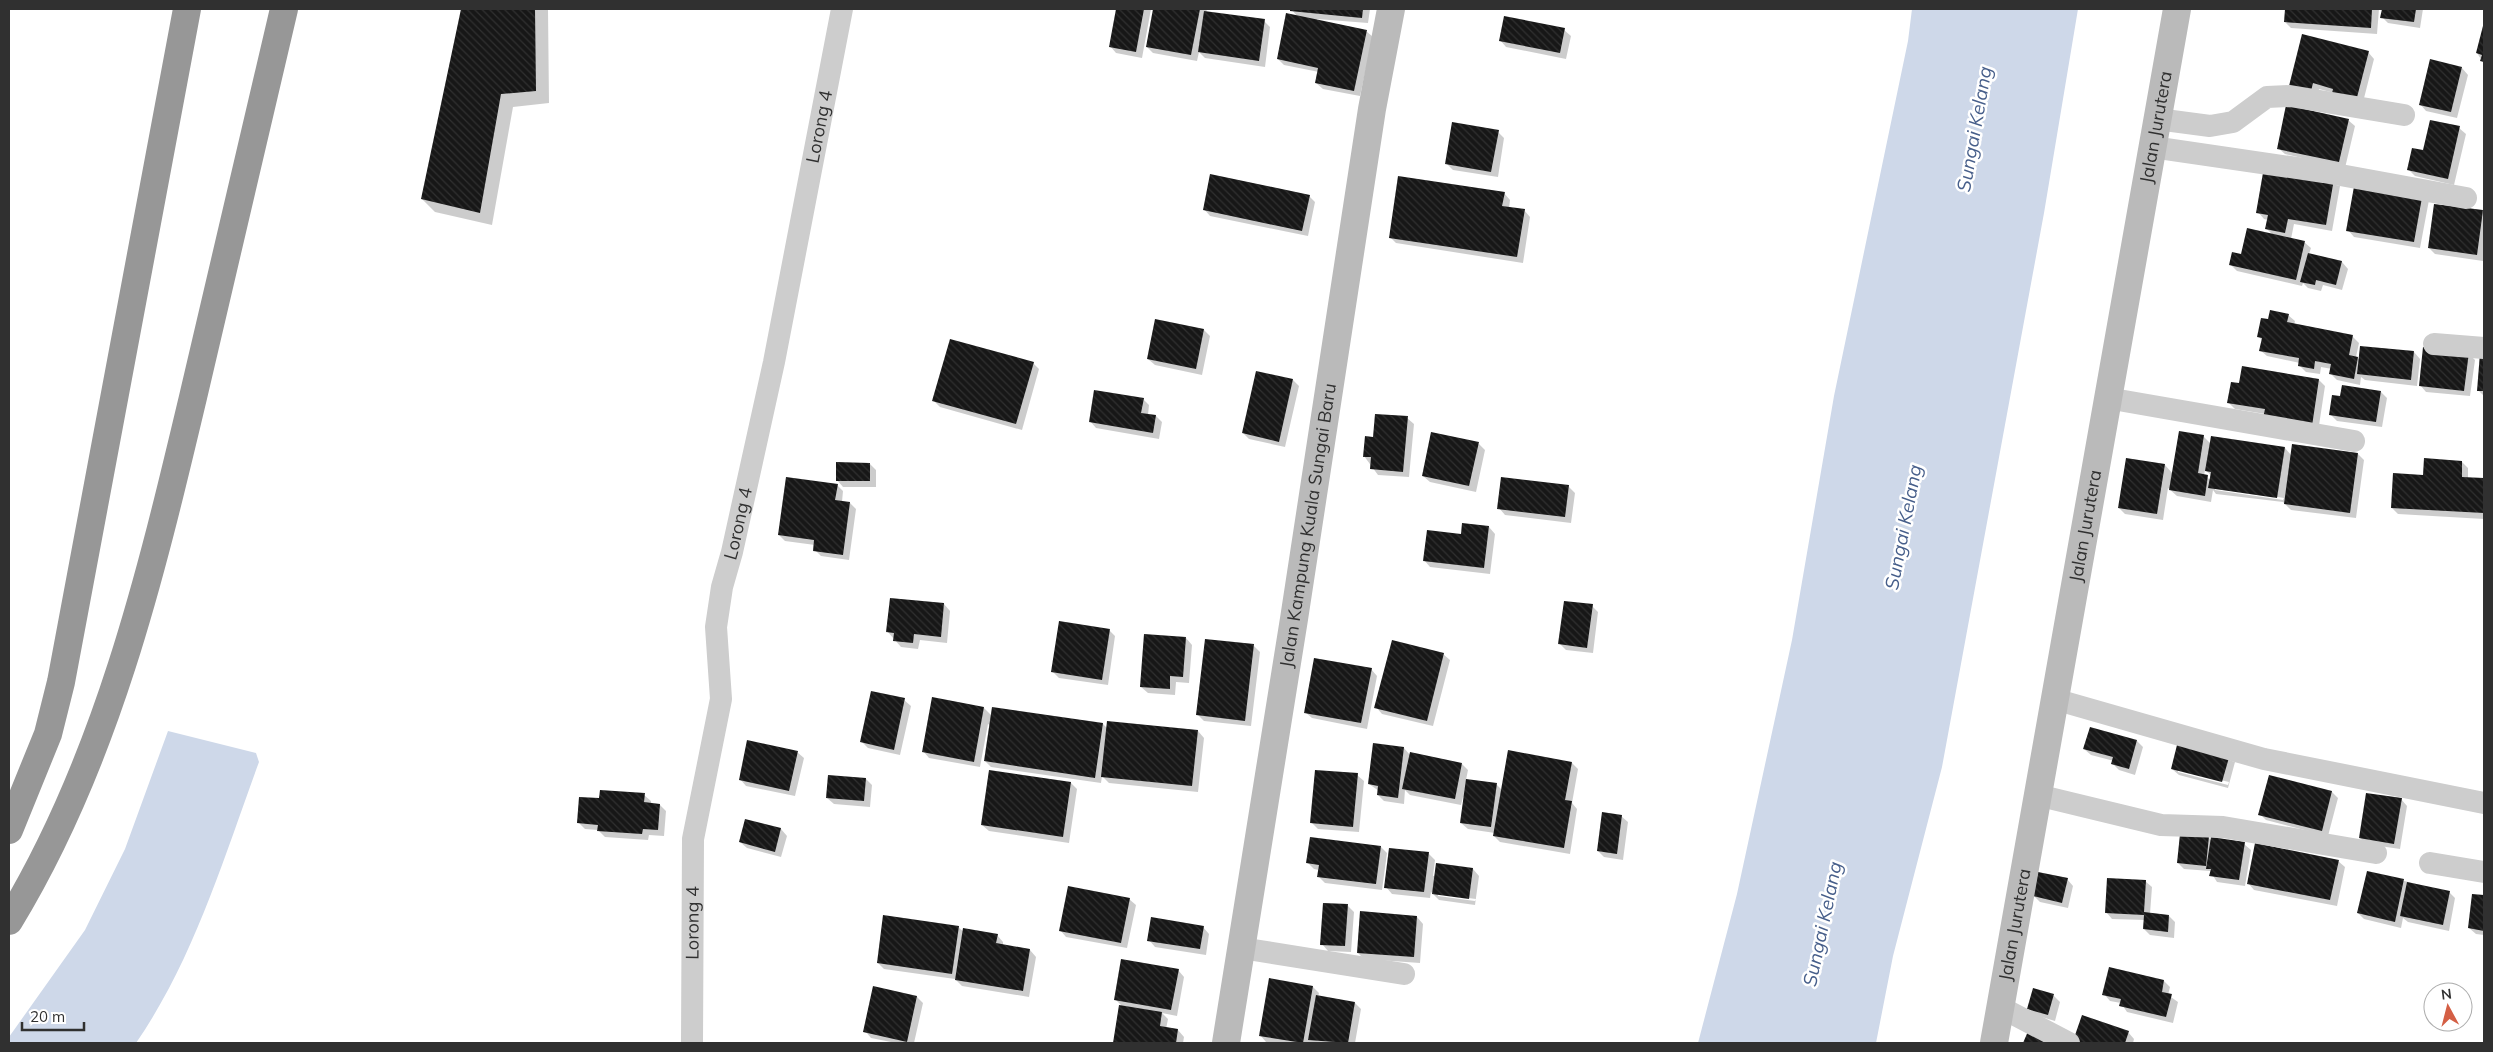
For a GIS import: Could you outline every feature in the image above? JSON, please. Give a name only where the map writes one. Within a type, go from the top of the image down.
[{"type":"highway","points":[[9,830],[48,734],[61,682],[187,9]]},
{"type":"highway","points":[[9,922],[30,886],[64,815],[99,730],[131,641],[168,501],[284,9]]},
{"type":"street","name":"Lorong 4","points":[[692,1043],[693,840],[721,699],[716,627],[722,587],[732,552],[774,362],[842,9]]},
{"type":"street","name":"Jalan Kampung Kuala Sungai Baru","points":[[1226,1043],[1294,619],[1372,109],[1391,9]]},
{"type":"street","name":"Jalan Jurutera","points":[[1994,1043],[2177,9]]},
{"type":"street","points":[[2157,119],[2210,126],[2233,122],[2267,97],[2290,96],[2404,115]]},
{"type":"street","points":[[2152,147],[2324,172],[2466,198]]},
{"type":"street","points":[[2434,344],[2484,348]]},
{"type":"street","points":[[2107,398],[2354,441]]},
{"type":"street","points":[[2054,699],[2264,759],[2484,804]]},
{"type":"street","points":[[2037,795],[2161,826],[2223,827],[2376,853]]},
{"type":"street","points":[[2430,863],[2484,872]]},
{"type":"street","points":[[1240,948],[1404,974]]},
{"type":"street","points":[[2000,1007],[2069,1043]]},
{"type":"water","name":"Sungai Kelang","points":[[1912,9],[2078,9],[2044,213],[1942,767],[1893,956],[1876,1043],[1698,1043],[1737,894],[1792,640],[1834,396],[1908,41]]},
{"type":"water","points":[[168,731],[256,753],[259,762],[206,907],[175,977],[157,1011],[136,1043],[9,1043],[9,1037],[85,930],[125,849]]},
{"type":"building","points":[[461,9],[535,9],[536,91],[501,94],[480,213],[421,199]]},
{"type":"building","points":[[1116,9],[1144,9],[1136,52],[1109,47]]},
{"type":"building","points":[[1153,9],[1200,9],[1191,55],[1146,47]]},
{"type":"building","points":[[1290,9],[1363,9],[1362,18],[1290,11]]},
{"type":"building","points":[[2285,9],[2372,9],[2371,28],[2284,22]]},
{"type":"building","points":[[2382,9],[2416,9],[2414,22],[2380,18]]},
{"type":"building","points":[[1204,11],[1265,19],[1259,61],[1198,52]]},
{"type":"building","points":[[1286,13],[1367,30],[1354,91],[1315,83],[1318,68],[1277,59]]},
{"type":"building","points":[[1504,16],[1565,28],[1560,53],[1499,41]]},
{"type":"building","points":[[2484,22],[2484,62],[2480,61],[2482,55],[2476,53]]},
{"type":"building","points":[[2302,34],[2369,51],[2355,105],[2331,98],[2333,89],[2313,83],[2310,95],[2288,90]]},
{"type":"building","points":[[2430,59],[2462,67],[2451,112],[2419,105]]},
{"type":"building","points":[[2286,105],[2349,119],[2339,162],[2277,149]]},
{"type":"building","points":[[2430,120],[2460,126],[2448,179],[2407,170],[2412,148],[2423,150]]},
{"type":"building","points":[[1452,122],[1499,130],[1491,172],[1445,164]]},
{"type":"building","points":[[2264,167],[2334,179],[2326,225],[2288,219],[2285,233],[2265,229],[2268,215],[2256,213]]},
{"type":"building","points":[[1210,174],[1310,195],[1302,231],[1203,210]]},
{"type":"building","points":[[1398,176],[1505,192],[1502,206],[1525,209],[1517,257],[1389,238]]},
{"type":"building","points":[[2355,181],[2423,192],[2414,242],[2346,231]]},
{"type":"building","points":[[2434,204],[2483,210],[2477,255],[2428,248]]},
{"type":"building","points":[[2247,228],[2305,241],[2296,280],[2229,265],[2232,252],[2241,254]]},
{"type":"building","points":[[2308,253],[2342,261],[2336,285],[2316,280],[2315,285],[2300,282]]},
{"type":"building","points":[[2270,310],[2289,314],[2287,322],[2353,335],[2349,355],[2358,357],[2354,379],[2329,374],[2331,364],[2315,361],[2314,369],[2298,366],[2299,358],[2259,351],[2262,338],[2257,337],[2261,318],[2268,319]]},
{"type":"building","points":[[1155,319],[1204,329],[1196,369],[1147,359]]},
{"type":"building","points":[[950,339],[1034,362],[1016,424],[932,401]]},
{"type":"building","points":[[2360,346],[2414,351],[2411,380],[2357,374]]},
{"type":"building","points":[[2423,347],[2469,352],[2464,391],[2419,386]]},
{"type":"building","points":[[2480,353],[2484,353],[2484,391],[2477,391]]},
{"type":"building","points":[[2242,366],[2319,379],[2312,426],[2263,418],[2265,409],[2227,403],[2231,382],[2239,383]]},
{"type":"building","points":[[1256,371],[1293,379],[1279,442],[1242,433]]},
{"type":"building","points":[[2342,385],[2381,391],[2376,422],[2329,415],[2332,395],[2340,396]]},
{"type":"building","points":[[1094,390],[1144,398],[1141,413],[1156,415],[1153,433],[1089,422]]},
{"type":"building","points":[[1375,414],[1408,416],[1403,472],[1370,469],[1371,457],[1363,457],[1365,436],[1373,437]]},
{"type":"building","points":[[2179,431],[2204,435],[2198,473],[2208,475],[2205,496],[2169,490]]},
{"type":"building","points":[[1431,432],[1479,442],[1469,486],[1422,476]]},
{"type":"building","points":[[2211,436],[2285,447],[2277,498],[2208,488],[2211,472],[2205,471]]},
{"type":"building","points":[[2292,444],[2358,453],[2350,513],[2284,504]]},
{"type":"building","points":[[2126,458],[2165,464],[2157,514],[2118,508]]},
{"type":"building","points":[[2424,458],[2462,461],[2462,477],[2484,478],[2484,513],[2391,508],[2393,473],[2423,475]]},
{"type":"building","points":[[836,462],[870,463],[870,481],[836,481]]},
{"type":"building","points":[[786,477],[838,484],[835,500],[850,502],[843,555],[813,551],[814,540],[778,535]]},
{"type":"building","points":[[1501,477],[1569,485],[1565,517],[1497,509]]},
{"type":"building","points":[[1462,523],[1489,526],[1484,568],[1423,561],[1427,530],[1461,534]]},
{"type":"building","points":[[890,598],[944,603],[941,637],[914,634],[913,643],[893,641],[894,633],[886,632]]},
{"type":"building","points":[[1564,601],[1593,604],[1587,648],[1558,644]]},
{"type":"building","points":[[1059,621],[1110,629],[1102,680],[1051,672]]},
{"type":"building","points":[[1144,634],[1186,637],[1183,677],[1170,676],[1170,689],[1140,687]]},
{"type":"building","points":[[1205,639],[1254,644],[1245,721],[1196,715]]},
{"type":"building","points":[[1392,640],[1444,653],[1427,721],[1374,708]]},
{"type":"building","points":[[1314,658],[1372,668],[1361,723],[1304,713]]},
{"type":"building","points":[[871,691],[905,698],[894,750],[860,742]]},
{"type":"building","points":[[932,697],[984,707],[974,762],[922,752]]},
{"type":"building","points":[[992,707],[1103,723],[1095,778],[984,761]]},
{"type":"building","points":[[1107,721],[1198,730],[1192,786],[1101,777]]},
{"type":"building","points":[[2090,727],[2137,740],[2129,769],[2111,764],[2113,757],[2083,749]]},
{"type":"building","points":[[747,740],[798,751],[789,791],[739,780]]},
{"type":"building","points":[[2178,741],[2230,754],[2222,782],[2171,769]]},
{"type":"building","points":[[1373,743],[1404,747],[1398,798],[1377,795],[1378,786],[1368,784]]},
{"type":"building","points":[[1508,750],[1572,762],[1565,800],[1572,801],[1564,848],[1493,836]]},
{"type":"building","points":[[1410,752],[1462,763],[1455,799],[1402,789]]},
{"type":"building","points":[[989,770],[1071,782],[1063,837],[981,825]]},
{"type":"building","points":[[1315,770],[1358,773],[1353,827],[1310,823]]},
{"type":"building","points":[[828,775],[866,778],[864,801],[826,798]]},
{"type":"building","points":[[2269,775],[2332,791],[2322,831],[2258,815]]},
{"type":"building","points":[[1466,779],[1497,783],[1491,827],[1460,823]]},
{"type":"building","points":[[600,790],[645,793],[644,802],[660,804],[658,830],[643,829],[642,834],[597,831],[598,825],[577,823],[579,797],[599,798]]},
{"type":"building","points":[[2366,793],[2402,798],[2394,844],[2359,838]]},
{"type":"building","points":[[1602,812],[1622,815],[1617,854],[1597,851]]},
{"type":"building","points":[[745,819],[781,828],[775,852],[739,842]]},
{"type":"building","points":[[2180,834],[2209,836],[2206,866],[2177,863]]},
{"type":"building","points":[[1310,837],[1381,846],[1376,884],[1317,877],[1319,865],[1306,863]]},
{"type":"building","points":[[2211,837],[2245,842],[2239,880],[2209,876],[2211,869],[2206,869]]},
{"type":"building","points":[[2255,843],[2339,860],[2330,900],[2247,884]]},
{"type":"building","points":[[1389,848],[1429,852],[1424,892],[1384,888]]},
{"type":"building","points":[[1436,863],[1473,868],[1469,899],[1432,894]]},
{"type":"building","points":[[2367,871],[2404,879],[2395,922],[2357,913]]},
{"type":"building","points":[[2038,872],[2068,878],[2062,903],[2033,896]]},
{"type":"building","points":[[2107,878],[2146,880],[2144,912],[2169,915],[2168,932],[2143,929],[2144,915],[2105,913]]},
{"type":"building","points":[[2407,882],[2450,891],[2443,925],[2400,916]]},
{"type":"building","points":[[1068,886],[1130,898],[1121,943],[1059,931]]},
{"type":"building","points":[[2472,894],[2484,895],[2484,931],[2468,928]]},
{"type":"building","points":[[1323,903],[1348,904],[1345,946],[1320,945]]},
{"type":"building","points":[[1360,911],[1417,916],[1414,957],[1357,953]]},
{"type":"building","points":[[883,915],[959,926],[952,974],[877,963]]},
{"type":"building","points":[[1151,917],[1204,926],[1200,949],[1147,941]]},
{"type":"building","points":[[963,928],[998,934],[996,943],[1030,949],[1023,991],[955,980]]},
{"type":"building","points":[[1121,959],[1179,969],[1171,1010],[1114,1000]]},
{"type":"building","points":[[2109,967],[2164,980],[2162,992],[2172,994],[2166,1017],[2119,1006],[2121,999],[2102,995]]},
{"type":"building","points":[[1269,978],[1313,986],[1303,1043],[1259,1036]]},
{"type":"building","points":[[873,986],[917,996],[907,1042],[863,1032]]},
{"type":"building","points":[[2033,988],[2054,994],[2048,1015],[2027,1009]]},
{"type":"building","points":[[1316,995],[1355,1002],[1348,1043],[1308,1040]]},
{"type":"building","points":[[1119,1005],[1162,1012],[1160,1026],[1178,1029],[1176,1043],[1113,1043]]},
{"type":"building","points":[[2082,1015],[2129,1031],[2125,1043],[2081,1043],[2073,1041]]},
{"type":"building","points":[[2029,1029],[2064,1043],[2023,1043]]}]
